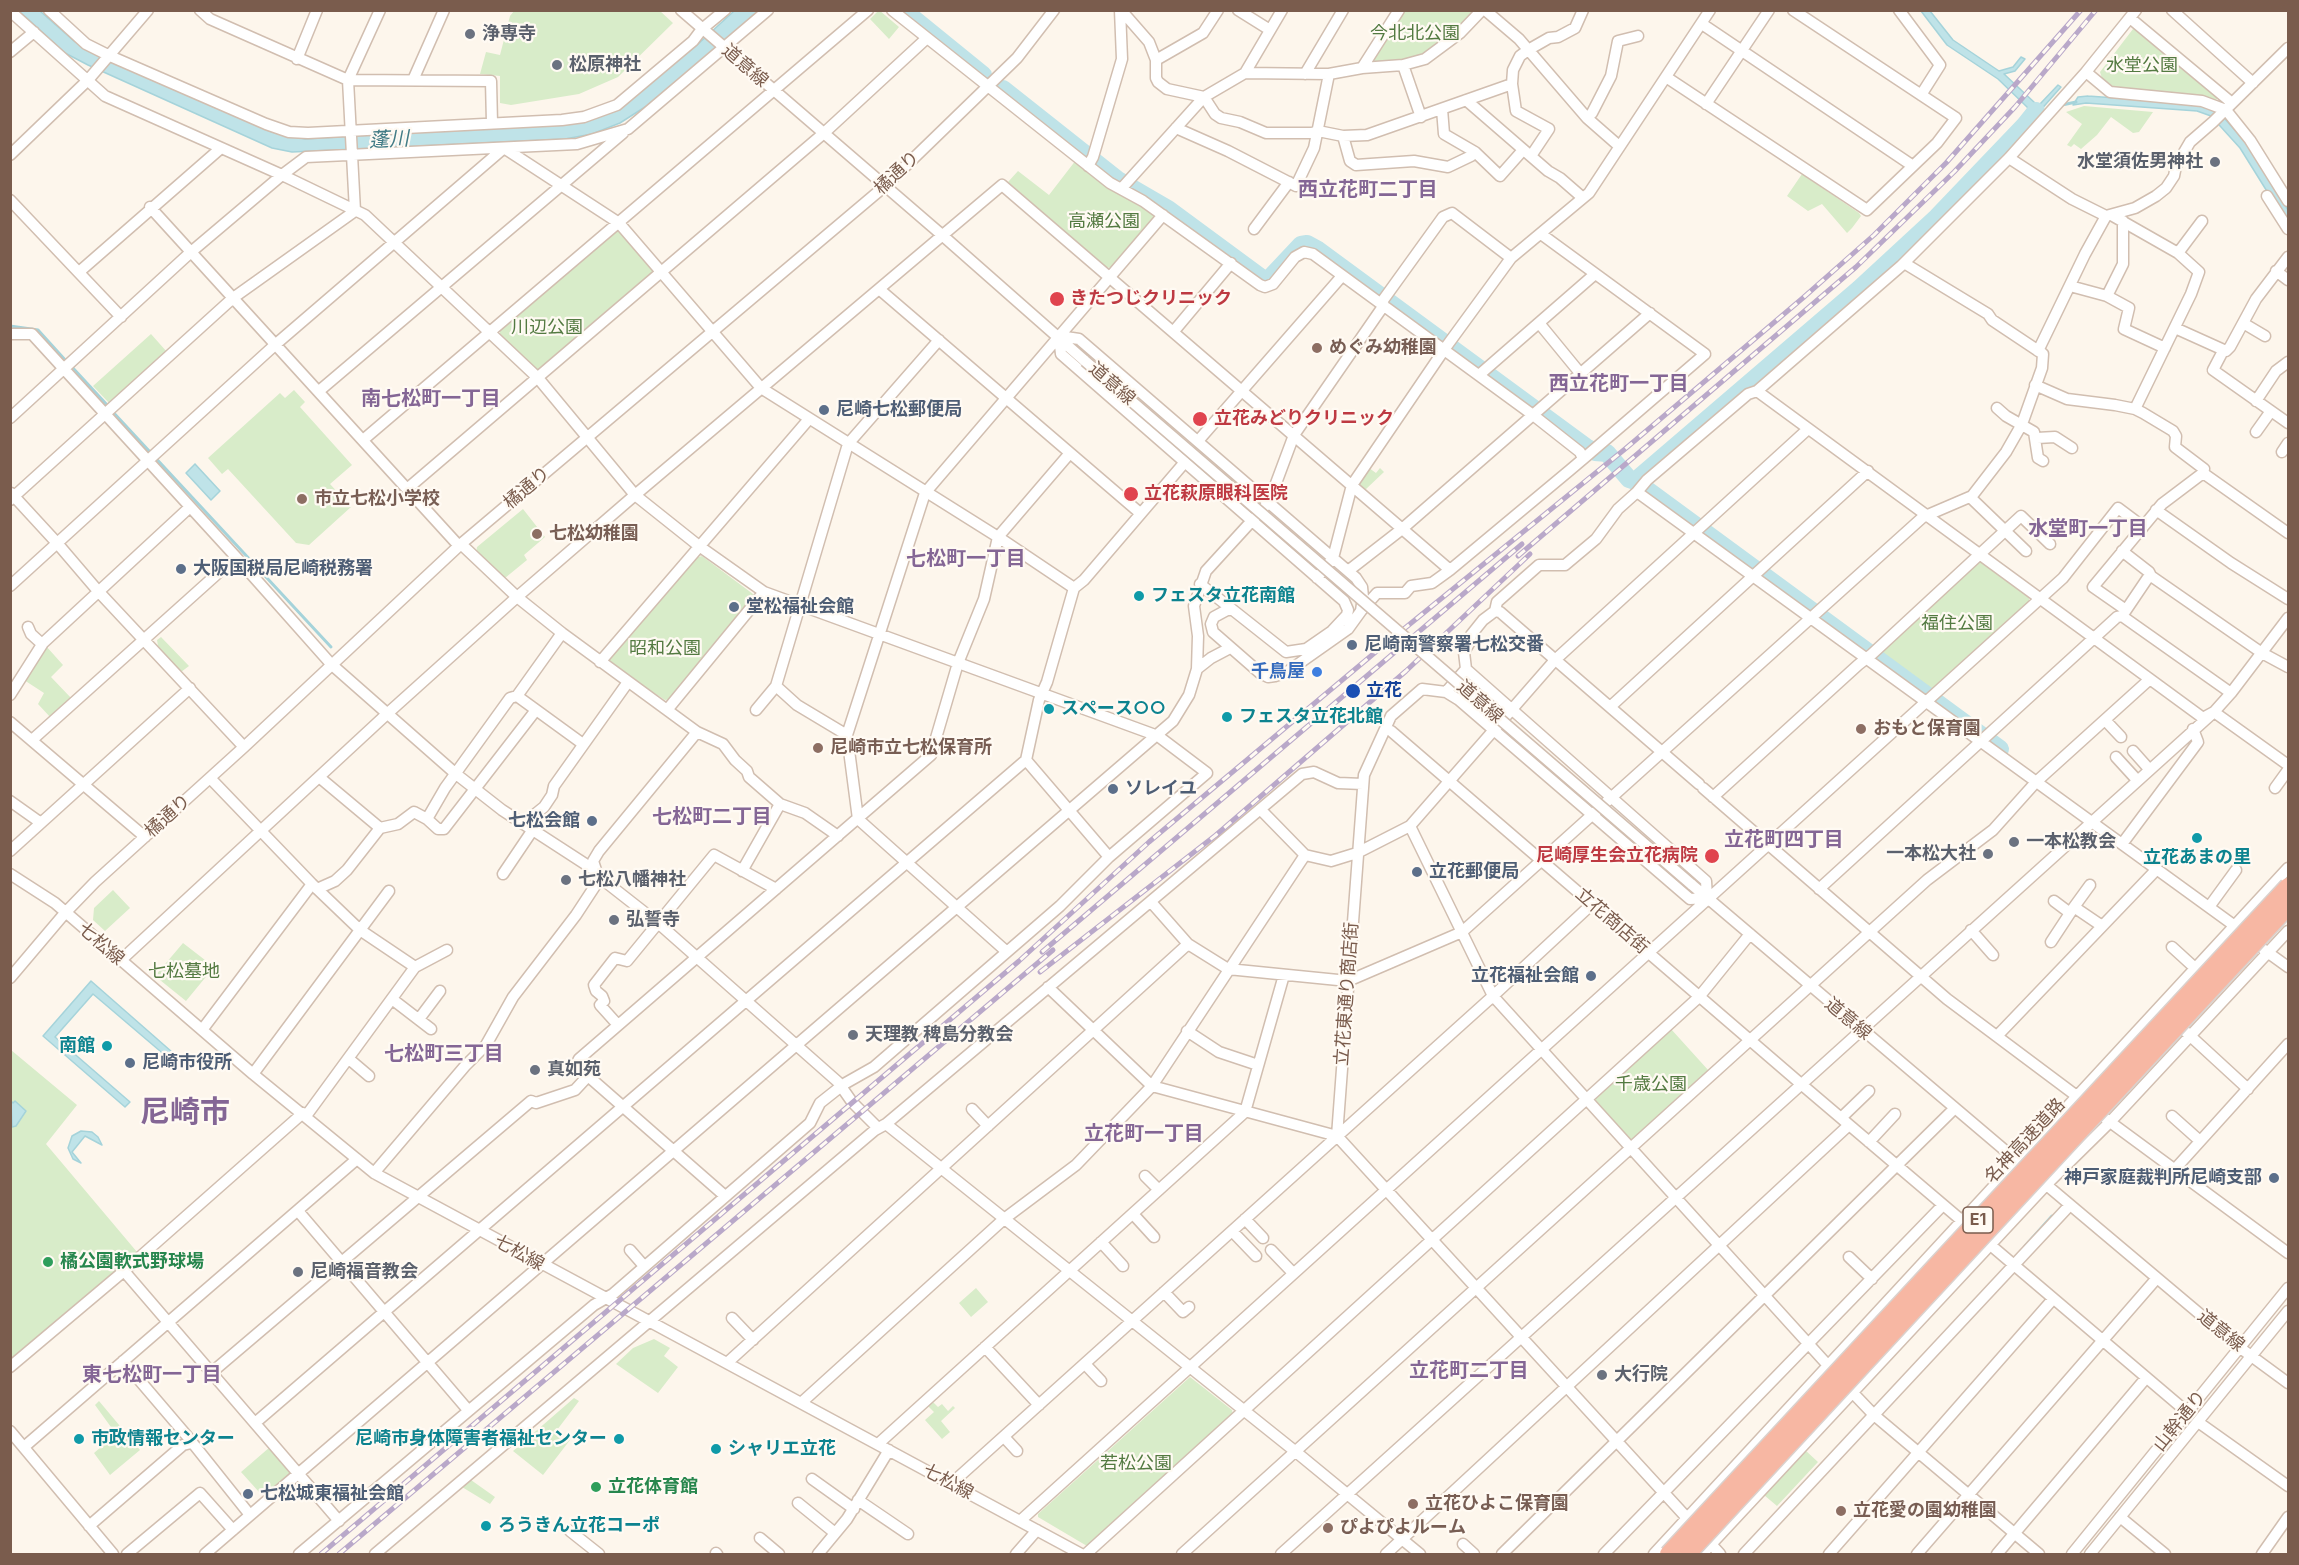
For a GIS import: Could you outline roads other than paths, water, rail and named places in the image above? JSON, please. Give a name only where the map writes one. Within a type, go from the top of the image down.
[{"type":"highway","name":"名神高速道路","points":[[1668,1554],[2289,886]]},
{"type":"highway","name":"名神高速道路","points":[[1688,1554],[2289,907]]},
{"type":"street","points":[[10,155],[88,80],[148,10]]},
{"type":"street","points":[[200,10],[210,19],[348,80],[491,81],[492,123]]},
{"type":"street","points":[[210,19],[218,10]]},
{"type":"street","points":[[297,59],[317,10]]},
{"type":"street","points":[[355,211],[348,80],[380,10]]},
{"type":"street","points":[[413,80],[444,10]]},
{"type":"street","name":"道意線","points":[[681,10],[1860,1029],[2240,1347],[2289,1383]]},
{"type":"street","points":[[52,12],[86,44],[109,57],[289,132],[308,134],[585,117],[617,105],[693,41],[725,10]]},
{"type":"street","points":[[319,391],[768,10]]},
{"type":"street","points":[[363,440],[868,10]]},
{"type":"street","points":[[892,10],[1091,162],[1265,287],[1273,284],[1295,257],[1304,252],[1313,254],[1446,346],[1535,412],[1580,452],[1588,453]]},
{"type":"street","name":"橘通り","points":[[10,978],[65,913],[95,882],[244,747],[460,545],[885,186],[1017,58],[1054,10]]},
{"type":"street","points":[[1091,162],[1122,59],[1120,10]]},
{"type":"street","points":[[1120,10],[1149,42],[1156,60],[1158,82],[1167,89],[1204,97],[1215,114],[1221,118],[1240,122],[1266,133],[1318,131],[1343,136],[1367,135],[1512,84]]},
{"type":"street","points":[[1156,60],[1203,33],[1218,10]]},
{"type":"street","points":[[1238,10],[1270,30]]},
{"type":"street","points":[[1124,186],[1204,97],[1245,72],[1282,10]]},
{"type":"street","points":[[1305,74],[1343,10]]},
{"type":"street","points":[[1362,68],[1399,10]]},
{"type":"street","points":[[1245,72],[1329,74],[1362,68],[1403,65],[1425,59],[1460,33],[1484,10],[1519,39],[1587,118],[1619,146]]},
{"type":"street","points":[[1442,109],[1444,134],[1475,152],[1500,176],[1527,153],[1549,129],[1516,111],[1512,84],[1513,70],[1520,56],[1549,38],[1558,37],[1575,28],[1583,10]]},
{"type":"street","points":[[1317,578],[1333,558],[1352,485],[1446,346],[1511,258],[1589,193],[1710,10]]},
{"type":"street","points":[[1706,104],[1769,10]]},
{"type":"street","points":[[1666,77],[1867,210],[1937,143],[1956,118],[1793,10]]},
{"type":"street","points":[[1899,10],[1940,65],[1921,95]]},
{"type":"street","points":[[2172,10],[2253,83]]},
{"type":"street","points":[[10,11],[105,96],[282,175],[365,215],[538,378],[635,495],[699,546],[764,592],[1158,736],[1207,773],[1109,857],[1060,906],[874,1067],[840,1086],[820,1102],[810,1123],[644,1266],[468,1410],[299,1554]]},
{"type":"street","points":[[1707,898],[1706,881],[1466,669],[1464,652],[1471,635],[1483,620],[1495,611],[1497,603],[1539,565],[1565,565],[1573,559],[1596,539],[1618,509],[1640,489],[1904,263],[2009,158],[2086,72],[2133,14],[2227,108],[2287,193]]},
{"type":"street","points":[[1702,24],[1913,166]]},
{"type":"street","points":[[10,52],[34,32]]},
{"type":"street","points":[[1587,118],[1611,76],[1618,41],[1638,36]]},
{"type":"street","points":[[407,489],[824,134],[927,38]]},
{"type":"street","points":[[2038,351],[2070,286],[2114,218],[2156,196],[2166,188],[2190,142],[2289,48]]},
{"type":"street","points":[[1403,65],[1421,117]]},
{"type":"street","points":[[2086,72],[2110,92],[2202,101],[2227,108]]},
{"type":"street","points":[[1176,128],[1228,151],[1296,186],[1314,148],[1318,131],[1317,124],[1329,74]]},
{"type":"street","points":[[1466,100],[1582,198]]},
{"type":"street","points":[[10,418],[192,252],[306,157],[577,144],[628,129]]},
{"type":"street","points":[[1343,136],[1350,161],[1356,165],[1414,161],[1448,167],[1475,152]]},
{"type":"street","points":[[79,272],[150,207],[221,148]]},
{"type":"street","points":[[504,148],[619,223],[761,388],[998,537],[1074,588]]},
{"type":"street","points":[[10,586],[276,344],[504,148]]},
{"type":"street","points":[[2009,158],[2072,199],[2114,218],[2178,253],[2199,272],[2191,294],[2135,409]]},
{"type":"street","points":[[1254,229],[1289,182]]},
{"type":"street","points":[[120,961],[517,597],[1002,185],[1450,570]]},
{"type":"street","points":[[2267,196],[2289,229]]},
{"type":"street","points":[[13,206],[121,317]]},
{"type":"street","points":[[150,207],[460,545],[517,597],[600,662],[697,732],[723,744],[747,771],[748,777],[780,804],[805,813],[837,836]]},
{"type":"street","points":[[244,747],[12,496],[233,298],[355,211]]},
{"type":"street","points":[[205,1554],[1158,736],[1176,718],[1189,695],[1197,669],[1198,636],[1194,606],[1206,571],[1244,526],[1252,521],[1269,502],[1294,435],[1383,301],[1443,218],[1452,213],[1511,258]]},
{"type":"street","points":[[1007,952],[858,819],[847,735],[925,493],[1163,215]]},
{"type":"street","points":[[2107,296],[2123,264],[2114,218]]},
{"type":"street","points":[[2178,253],[2202,221]]},
{"type":"street","points":[[1233,610],[1217,614],[1211,624],[1212,632],[1263,675],[1275,676],[1287,672],[1348,629],[1377,593],[1405,593],[1411,586],[1432,583],[1450,570],[1705,354],[1541,234]]},
{"type":"street","points":[[2289,257],[2276,271],[2230,347],[2223,351],[2213,370],[2289,423]]},
{"type":"street","points":[[1174,331],[1231,263]]},
{"type":"street","points":[[1151,902],[1188,944],[1228,969],[1284,975],[1348,981],[1462,933],[1926,515],[1970,497],[2006,452],[2022,424],[2036,385],[2044,358],[2043,354],[1992,320],[1988,314],[1904,263]]},
{"type":"street","points":[[2276,271],[2289,280]]},
{"type":"street","points":[[1481,373],[1596,274]]},
{"type":"street","points":[[1198,441],[1342,276]]},
{"type":"street","points":[[2070,286],[2107,296],[2129,308],[2124,329],[2165,348]]},
{"type":"street","points":[[879,289],[1140,513]]},
{"type":"street","points":[[1348,571],[1402,529],[1650,313]]},
{"type":"street","points":[[1539,323],[1580,373]]},
{"type":"street","points":[[2243,323],[2265,336]]},
{"type":"street","points":[[2175,328],[2223,351]]},
{"type":"street","points":[[11,334],[32,334],[331,664],[456,774],[527,828],[597,874],[658,923],[838,1082],[857,1108],[940,1168],[1244,1410],[1420,1554]]},
{"type":"street","points":[[1059,336],[1080,339],[1348,571],[1359,582],[1364,597],[1362,611]]},
{"type":"street","points":[[1059,336],[1061,354],[1347,604],[1347,615],[1332,632],[1306,649],[1298,652],[1282,650],[1200,584]]},
{"type":"street","points":[[756,710],[776,686],[848,444],[939,340]]},
{"type":"street","points":[[2256,400],[2276,371],[2289,362]]},
{"type":"street","points":[[2036,385],[2076,401],[2135,409],[2173,431],[2175,447],[2204,469],[2203,473],[2289,533]]},
{"type":"street","points":[[1757,391],[2203,718],[2214,712]]},
{"type":"street","points":[[1997,408],[2006,416],[2034,432],[2037,438],[2038,458],[2043,461]]},
{"type":"street","points":[[2256,432],[2271,411]]},
{"type":"street","points":[[600,662],[809,419]]},
{"type":"street","points":[[1261,810],[1305,855],[1331,861],[1357,853],[1410,826],[1555,660],[1808,429]]},
{"type":"street","points":[[2037,438],[2055,437],[2072,448]]},
{"type":"street","points":[[724,1196],[576,1065],[579,1059],[930,755],[958,663],[984,599],[998,537],[1070,453]]},
{"type":"street","points":[[255,1423],[909,863],[1026,760],[1042,692],[1047,682],[1074,588],[1084,580],[1185,462]]},
{"type":"street","points":[[1610,707],[1868,471]]},
{"type":"street","points":[[2203,473],[2156,510],[2093,587],[2231,693]]},
{"type":"street","points":[[1640,489],[2039,780],[2090,822],[2235,925],[2268,953],[2289,967]]},
{"type":"street","points":[[1970,497],[2026,551]]},
{"type":"street","points":[[10,694],[42,644],[190,507]]},
{"type":"street","points":[[1020,1521],[2063,578],[2118,508],[2142,526]]},
{"type":"street","points":[[2156,510],[2231,563],[2289,599]]},
{"type":"street","points":[[1713,797],[2021,516],[2050,543]]},
{"type":"street","points":[[2122,551],[2151,576],[2262,653],[2289,667]]},
{"type":"street","points":[[32,740],[236,557]]},
{"type":"street","points":[[1820,889],[2124,613],[2146,579],[2151,576]]},
{"type":"street","points":[[667,710],[764,592]]},
{"type":"street","points":[[1495,611],[1500,612],[1947,999],[2289,1253]]},
{"type":"street","points":[[1281,1554],[1860,1029],[2214,712],[2289,618]]},
{"type":"street","points":[[28,627],[31,634],[42,644]]},
{"type":"street","points":[[427,819],[510,698],[516,696],[562,633]]},
{"type":"street","points":[[1197,669],[1230,648]]},
{"type":"street","points":[[1282,650],[1287,672]]},
{"type":"street","points":[[1466,669],[1446,692],[1459,700],[1690,899],[1707,898]]},
{"type":"street","points":[[1182,1554],[1927,880],[1993,830],[2039,780],[2150,679]]},
{"type":"street","points":[[503,874],[527,828],[552,795],[554,786],[628,682]]},
{"type":"street","points":[[776,686],[797,705],[847,735]]},
{"type":"street","points":[[10,851],[190,688]]},
{"type":"street","name":"立花東通り商店街","points":[[1337,1136],[1364,775],[1391,716],[1422,689],[1446,692]]},
{"type":"street","points":[[516,696],[583,744]]},
{"type":"street","points":[[202,1030],[314,886],[335,881],[347,870],[380,828],[398,824],[414,812],[427,819],[438,829],[444,829],[536,710]]},
{"type":"street","points":[[2214,712],[2289,765]]},
{"type":"street","points":[[2105,720],[2121,737]]},
{"type":"street","points":[[10,722],[145,837]]},
{"type":"street","points":[[2122,844],[2198,742],[2193,729]]},
{"type":"street","name":"立花商店街","points":[[1391,731],[2187,1413]]},
{"type":"street","points":[[374,1173],[465,1066],[486,1045],[513,997],[576,915],[595,886],[597,874],[593,861],[599,851],[697,732]]},
{"type":"street","points":[[2133,751],[2149,769]]},
{"type":"street","points":[[2116,757],[2137,780]]},
{"type":"street","points":[[1026,760],[1109,857]]},
{"type":"street","points":[[2275,788],[2289,770]]},
{"type":"street","points":[[375,1554],[882,1126],[1307,772],[1323,775],[1338,783],[1363,784]]},
{"type":"street","points":[[319,777],[380,828]]},
{"type":"street","points":[[210,778],[314,886],[360,930],[415,967]]},
{"type":"street","points":[[10,801],[41,824]]},
{"type":"street","points":[[742,871],[780,804]]},
{"type":"street","points":[[1410,826],[1493,996],[1853,1393],[1919,1453],[2039,1554]]},
{"type":"street","points":[[618,1025],[600,1005],[604,1001],[594,985],[615,958],[627,961],[714,855],[776,889]]},
{"type":"street","points":[[801,1403],[1004,1220],[1076,1165],[1152,1086],[1305,855]]},
{"type":"street","points":[[1653,1554],[2076,1095],[2289,868]]},
{"type":"street","points":[[1996,1036],[2157,869]]},
{"type":"street","points":[[2209,907],[2236,870]]},
{"type":"street","name":"七松線","points":[[10,874],[65,913],[253,1074],[374,1173],[417,1197],[432,1210],[478,1231],[650,1322],[1081,1554]]},
{"type":"street","points":[[2051,942],[2090,885]]},
{"type":"street","points":[[253,1074],[388,891]]},
{"type":"street","points":[[2054,901],[2102,926]]},
{"type":"street","points":[[952,1484],[1592,904]]},
{"type":"street","points":[[1971,930],[1993,955]]},
{"type":"street","points":[[1702,1554],[2046,1185],[2110,1122],[2289,931]]},
{"type":"street","points":[[1086,1554],[1699,997],[1750,934]]},
{"type":"street","points":[[727,1363],[940,1168],[1095,1031],[1188,944]]},
{"type":"street","points":[[2172,947],[2195,968]]},
{"type":"street","points":[[10,1367],[304,1115],[349,1059],[415,967],[447,950]]},
{"type":"street","points":[[818,1554],[856,1505],[884,1447],[985,1347],[1245,1112],[1284,975]]},
{"type":"street","points":[[1048,987],[1152,1086],[1337,1136],[1720,1554]]},
{"type":"street","points":[[419,1019],[440,991]]},
{"type":"street","points":[[392,999],[431,1029]]},
{"type":"street","points":[[2159,1007],[2248,1089]]},
{"type":"street","points":[[1187,1031],[1219,1052],[1258,1065]]},
{"type":"street","points":[[2175,1169],[2289,1044]]},
{"type":"street","points":[[349,1059],[369,1076]]},
{"type":"street","points":[[211,1373],[531,1101],[536,1103],[575,1090],[588,1076]]},
{"type":"street","points":[[1386,1554],[1719,1246],[1845,1122],[1869,1091]]},
{"type":"street","points":[[1502,1554],[1954,1108]]},
{"type":"street","points":[[972,1109],[987,1126]]},
{"type":"street","points":[[1869,1142],[1895,1114]]},
{"type":"street","points":[[2172,1116],[2200,1141]]},
{"type":"street","points":[[24,1447],[357,1159]]},
{"type":"street","points":[[1145,1176],[1159,1190]]},
{"type":"street","points":[[1604,1554],[1943,1205]]},
{"type":"street","points":[[1744,1554],[2070,1205]]},
{"type":"street","points":[[298,1210],[468,1410]]},
{"type":"street","points":[[1133,1214],[1154,1237]]},
{"type":"street","points":[[1245,1219],[1263,1238]]},
{"type":"street","points":[[1232,1231],[1256,1256]]},
{"type":"street","points":[[1101,1242],[1123,1266]]},
{"type":"street","points":[[630,1250],[644,1266]]},
{"type":"street","points":[[1271,1250],[1293,1273]]},
{"type":"street","points":[[1849,1257],[1872,1279]]},
{"type":"street","points":[[124,1271],[339,1521]]},
{"type":"street","points":[[1917,1554],[2157,1278]]},
{"type":"street","name":"山幹通り","points":[[2072,1554],[2289,1288]]},
{"type":"street","points":[[1164,1292],[1184,1312],[1189,1307]]},
{"type":"street","points":[[1829,1554],[2053,1299]]},
{"type":"street","name":"山幹通り","points":[[2090,1554],[2289,1311]]},
{"type":"street","points":[[732,1318],[753,1340]]},
{"type":"street","points":[[985,1347],[1039,1406]]},
{"type":"street","points":[[123,1361],[157,1399],[250,1515]]},
{"type":"street","points":[[1085,1364],[1101,1382]]},
{"type":"street","points":[[1997,1554],[2146,1378]]},
{"type":"street","points":[[2198,1422],[2289,1486]]},
{"type":"street","points":[[10,1431],[113,1554]]},
{"type":"street","points":[[1004,1437],[1017,1451]]},
{"type":"street","points":[[89,1526],[183,1445],[191,1443]]},
{"type":"street","points":[[812,1479],[908,1534]]},
{"type":"street","points":[[127,1554],[200,1493],[233,1530]]},
{"type":"street","points":[[798,1503],[835,1533]]},
{"type":"street","points":[[2120,1517],[2165,1554]]},
{"type":"street","points":[[2262,1554],[2289,1517]]},
{"type":"street","points":[[1016,1554],[1037,1530]]},
{"type":"street","points":[[570,1531],[599,1554]]},
{"type":"street","points":[[760,1538],[779,1554]]},
{"type":"street","points":[[1463,1544],[1474,1554]]},
{"type":"water","name":"蓬川","points":[[19,11],[40,11],[74,41],[97,55],[272,132],[305,139],[569,123],[627,102],[697,45],[734,11],[758,11],[709,55],[645,107],[620,123],[592,134],[565,139],[292,152],[272,148],[88,65],[65,53]]},
{"type":"water","points":[[1921,11],[1930,11],[1953,40],[1999,71],[2013,67],[2021,57],[2025,59],[2015,71],[2004,74],[2035,103],[2040,104],[2058,85],[2061,87],[2024,129],[2020,127],[2031,114],[2027,107],[1998,79],[1947,45]]},
{"type":"water","points":[[2078,97],[2199,104],[2218,111],[2247,144],[2288,210],[2288,225],[2240,148],[2211,116],[2197,111],[2086,103],[2073,105]]},
{"type":"water","points":[[195,464],[220,491],[211,500],[186,473]]},
{"type":"water","points":[[91,981],[172,1052],[167,1057],[93,994],[55,1037],[130,1102],[125,1107],[43,1036]]},
{"type":"water","points":[[11,1101],[13,1103],[15,1101],[26,1111],[16,1126],[12,1127]]},
{"type":"water","points":[[81,1131],[92,1132],[102,1145],[85,1136],[72,1152],[81,1163],[73,1159],[68,1148],[72,1136]]},
{"type":"waterway","points":[[903,10],[983,75]]},
{"type":"waterway","points":[[1003,89],[1118,180],[1168,209],[1263,279],[1270,278],[1301,245],[1307,244],[1318,250],[1586,447],[1595,452],[1607,453],[1629,479],[1635,481],[1859,289],[1937,217],[2036,111]]},
{"type":"waterway","points":[[2062,105],[2076,102]]},
{"type":"waterway","points":[[10,326],[38,330],[67,362]]},
{"type":"waterway","points":[[72,367],[108,406]]},
{"type":"waterway","points":[[112,411],[331,647]]},
{"type":"waterway","points":[[1635,481],[2000,749]]},
{"type":"waterway","points":[[2025,1246],[2052,1216]]},
{"type":"railway","points":[[321,1554],[1019,961],[1149,842],[1378,650],[1625,449],[1804,297],[1874,235],[1946,163],[2081,10]]},
{"type":"railway","points":[[1518,556],[1856,267],[1954,172],[2015,107],[2096,10]]},
{"type":"railway","points":[[1042,952],[1522,544]]},
{"type":"railway","points":[[1040,972],[1216,835],[1406,671],[1530,554]]},
{"type":"railway","points":[[339,1554],[1053,950]]},
{"type":"place","name":"浄専寺","points":[[470,34]]},
{"type":"place","name":"松原神社","points":[[557,65]]},
{"type":"place","name":"水堂須佐男神社","points":[[2215,162]]},
{"type":"place","name":"きたつじクリニック","points":[[1057,299]]},
{"type":"place","name":"めぐみ幼稚園","points":[[1317,348]]},
{"type":"place","name":"尼崎七松郵便局","points":[[824,410]]},
{"type":"place","name":"立花みどりクリニック","points":[[1200,419]]},
{"type":"place","name":"立花萩原眼科医院","points":[[1131,494]]},
{"type":"place","name":"市立七松小学校","points":[[302,499]]},
{"type":"place","name":"七松幼稚園","points":[[537,534]]},
{"type":"place","name":"大阪国税局尼崎税務署","points":[[181,569]]},
{"type":"place","name":"フェスタ立花南館","points":[[1139,596]]},
{"type":"place","name":"堂松福祉会館","points":[[734,607]]},
{"type":"place","name":"尼崎南警察署七松交番","points":[[1352,645]]},
{"type":"place","name":"千鳥屋","points":[[1317,672]]},
{"type":"place","name":"立花","points":[[1353,691]]},
{"type":"place","name":"スペース○○","points":[[1049,709]]},
{"type":"place","name":"フェスタ立花北館","points":[[1227,717]]},
{"type":"place","name":"おもと保育園","points":[[1861,729]]},
{"type":"place","name":"尼崎市立七松保育所","points":[[818,748]]},
{"type":"place","name":"ソレイユ","points":[[1113,789]]},
{"type":"place","name":"七松会館","points":[[592,821]]},
{"type":"place","name":"立花あまの里","points":[[2197,838]]},
{"type":"place","name":"一本松教会","points":[[2014,842]]},
{"type":"place","name":"一本松大社","points":[[1988,854]]},
{"type":"place","name":"尼崎厚生会立花病院","points":[[1712,856]]},
{"type":"place","name":"立花郵便局","points":[[1417,872]]},
{"type":"place","name":"七松八幡神社","points":[[566,880]]},
{"type":"place","name":"弘誓寺","points":[[614,920]]},
{"type":"place","name":"立花福祉会館","points":[[1591,976]]},
{"type":"place","name":"天理教 稗島分教会","points":[[853,1035]]},
{"type":"place","name":"南館","points":[[107,1046]]},
{"type":"place","name":"尼崎市役所","points":[[130,1063]]},
{"type":"place","name":"真如苑","points":[[535,1070]]},
{"type":"place","name":"神戸家庭裁判所尼崎支部","points":[[2274,1178]]},
{"type":"place","name":"橘公園軟式野球場","points":[[48,1262]]},
{"type":"place","name":"尼崎福音教会","points":[[298,1272]]},
{"type":"place","name":"大行院","points":[[1602,1375]]},
{"type":"place","name":"市政情報センター","points":[[79,1439]]},
{"type":"place","name":"尼崎市身体障害者福祉センター","points":[[619,1439]]},
{"type":"place","name":"シャリエ立花","points":[[716,1449]]},
{"type":"place","name":"立花体育館","points":[[596,1487]]},
{"type":"place","name":"七松城東福祉会館","points":[[248,1494]]},
{"type":"place","name":"立花ひよこ保育園","points":[[1413,1504]]},
{"type":"place","name":"立花愛の園幼稚園","points":[[1841,1511]]},
{"type":"place","name":"ろうきん立花コーポ","points":[[486,1526]]},
{"type":"place","name":"ぴよぴよルーム","points":[[1328,1528]]},
{"type":"district","name":"西立花町二丁目","points":[[1368,190]]},
{"type":"district","name":"西立花町一丁目","points":[[1619,384]]},
{"type":"district","name":"南七松町一丁目","points":[[431,399]]},
{"type":"district","name":"水堂町一丁目","points":[[2088,529]]},
{"type":"district","name":"七松町一丁目","points":[[966,559]]},
{"type":"district","name":"七松町二丁目","points":[[712,817]]},
{"type":"district","name":"立花町四丁目","points":[[1784,840]]},
{"type":"district","name":"七松町三丁目","points":[[444,1054]]},
{"type":"district","name":"尼崎市","points":[[185,1113]]},
{"type":"district","name":"立花町一丁目","points":[[1144,1134]]},
{"type":"district","name":"立花町二丁目","points":[[1469,1371]]},
{"type":"district","name":"東七松町一丁目","points":[[152,1375]]},
{"type":"park label","name":"今北北公園","points":[[1415,34]]},
{"type":"park label","name":"水堂公園","points":[[2142,66]]},
{"type":"park label","name":"高瀬公園","points":[[1104,222]]},
{"type":"park label","name":"川辺公園","points":[[547,328]]},
{"type":"park label","name":"福住公園","points":[[1957,624]]},
{"type":"park label","name":"昭和公園","points":[[665,649]]},
{"type":"park label","name":"七松墓地","points":[[184,972]]},
{"type":"park label","name":"千歳公園","points":[[1651,1085]]},
{"type":"park label","name":"若松公園","points":[[1136,1464]]}]
